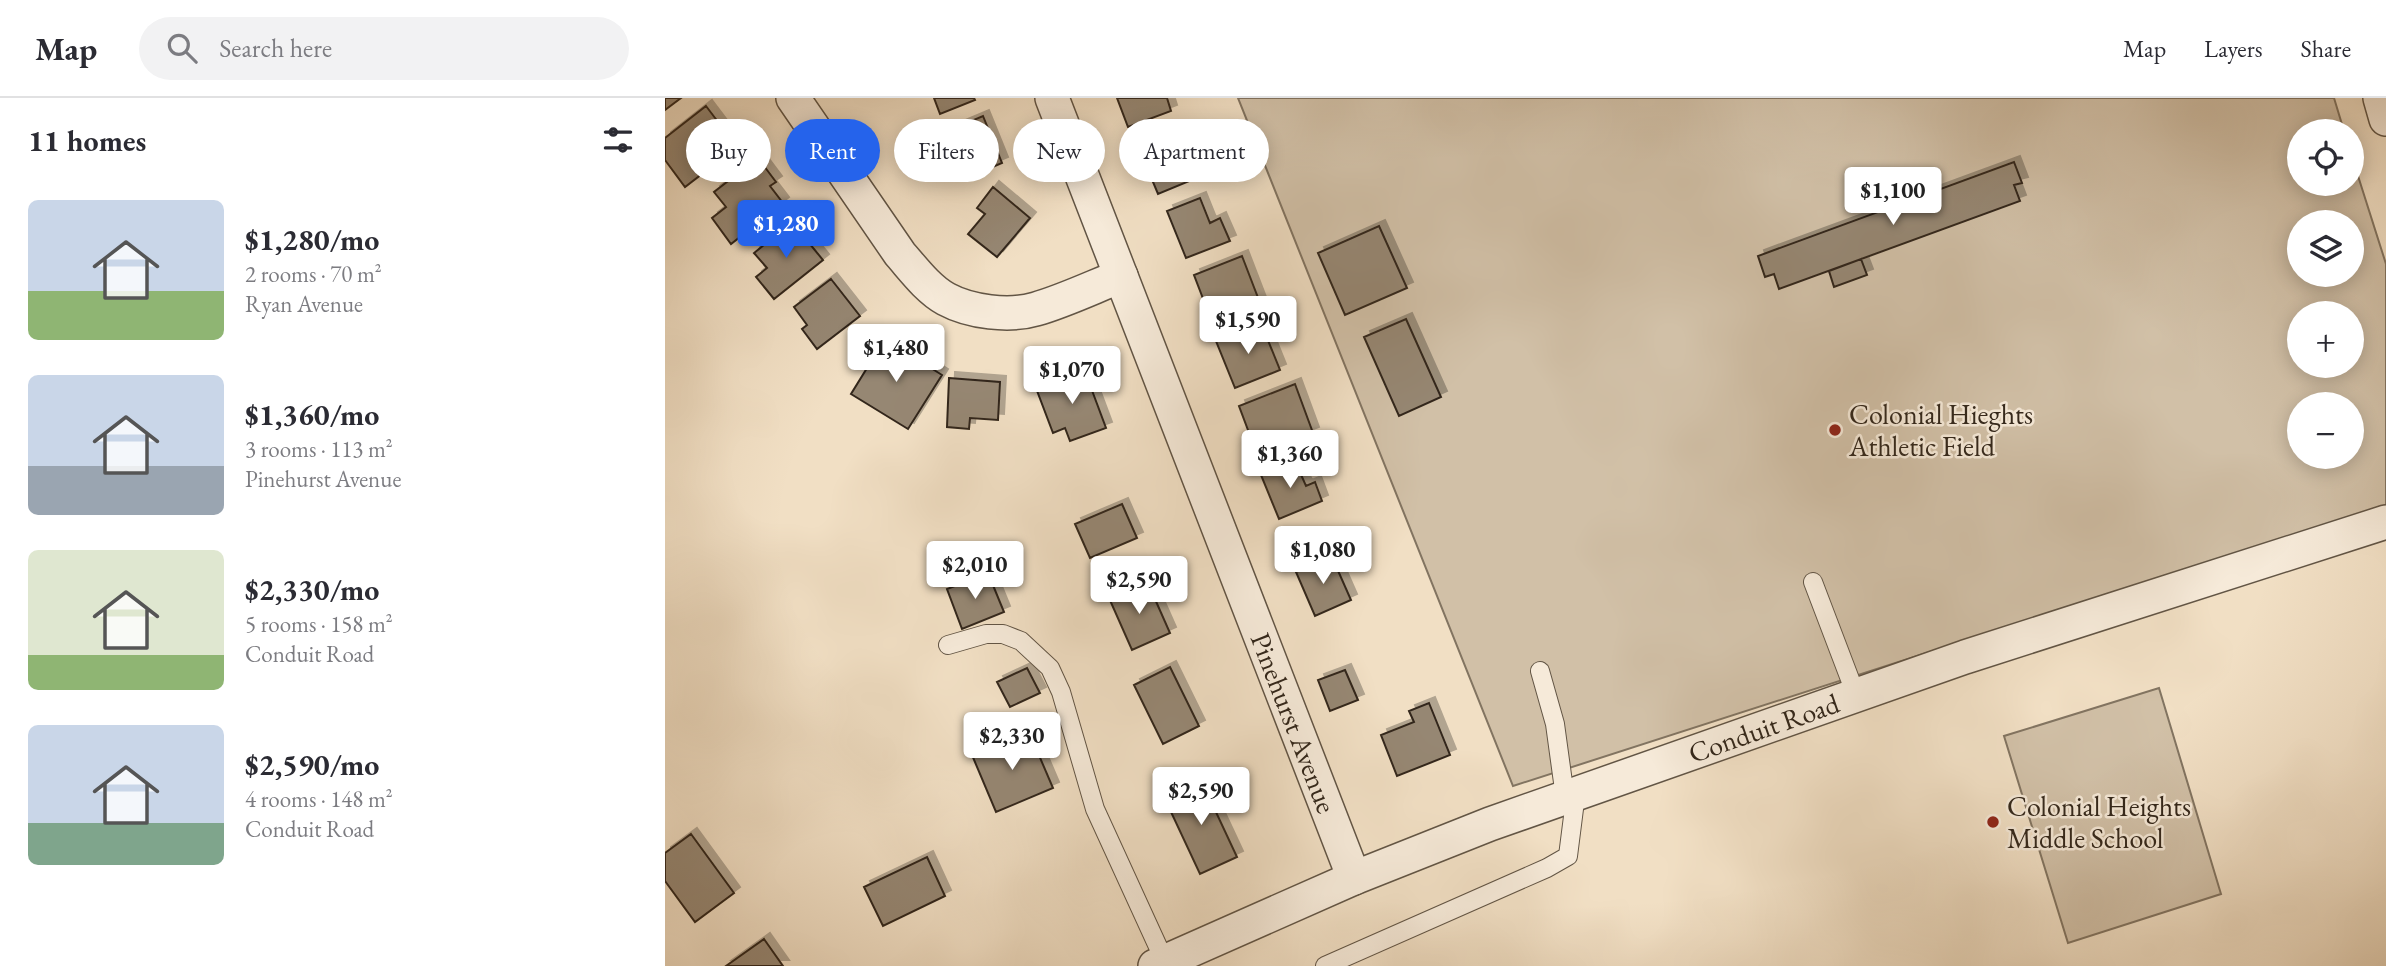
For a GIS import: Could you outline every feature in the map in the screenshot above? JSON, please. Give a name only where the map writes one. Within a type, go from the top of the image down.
[{"type":"street","points":[[793,98],[900,254],[920,277],[945,298],[968,308],[1007,313],[1034,310],[1121,276]]},
{"type":"street","name":"Pinehurst Avenue","points":[[1052,98],[1354,878]]},
{"type":"street","points":[[2380,98],[2386,119]]},
{"type":"street","name":"Conduit Road","points":[[1160,964],[1354,878],[1570,795],[1965,657],[2386,522]]},
{"type":"lane","points":[[1813,582],[1856,695]]},
{"type":"lane","points":[[948,645],[986,634],[1003,634],[1021,641],[1050,668],[1061,692],[1095,809],[1160,964]]},
{"type":"lane","points":[[1325,966],[1568,856],[1570,795],[1555,724],[1539,671]]},
{"type":"shaded area","name":"Colonial Hieghts Athletic Field","points":[[1238,98],[2334,98],[2340,119],[2287,119],[2287,196],[2364,195],[2386,264],[2386,505],[1513,786],[1269,176],[1269,119],[1246,119]]},
{"type":"shaded area","points":[[2159,688],[2221,894],[2068,943],[2004,736]]},
{"type":"building","points":[[665,98],[681,98],[665,110]]},
{"type":"building","points":[[934,98],[974,98],[975,100],[940,114]]},
{"type":"building","points":[[1117,98],[1167,98],[1171,111],[1150,119],[1125,119]]},
{"type":"building","points":[[706,106],[716,119],[689,119]]},
{"type":"building","points":[[686,122],[686,182],[692,182],[685,187],[665,160],[665,138]]},
{"type":"building","points":[[2014,162],[2022,183],[2014,185],[2020,201],[1779,289],[1774,274],[1765,277],[1758,256]]},
{"type":"building","points":[[771,175],[776,182],[770,186],[783,203],[731,244],[712,218],[726,207],[714,192],[727,182],[771,182]]},
{"type":"building","points":[[1153,182],[1187,182],[1158,194]]},
{"type":"building","points":[[993,187],[1030,218],[997,257],[968,234],[985,214],[977,208]]},
{"type":"building","points":[[1200,198],[1210,223],[1220,218],[1230,241],[1186,258],[1167,211]]},
{"type":"building","points":[[792,222],[823,260],[774,299],[756,277],[767,268],[754,253]]},
{"type":"building","points":[[1379,226],[1407,288],[1345,315],[1318,253]]},
{"type":"building","points":[[1242,256],[1260,303],[1212,322],[1194,275]]},
{"type":"building","points":[[1861,259],[1867,275],[1834,287],[1829,271]]},
{"type":"building","points":[[831,279],[860,316],[817,349],[802,329],[807,325],[794,307]]},
{"type":"building","points":[[1406,319],[1441,397],[1399,416],[1364,337]]},
{"type":"building","points":[[1261,323],[1280,370],[1235,388],[1216,341]]},
{"type":"building","points":[[885,339],[942,375],[908,429],[851,394]]},
{"type":"building","points":[[1084,369],[1106,428],[1070,441],[1065,428],[1053,433],[1036,388]]},
{"type":"building","points":[[949,378],[1000,382],[998,420],[970,418],[969,429],[947,427]]},
{"type":"building","points":[[1295,384],[1313,433],[1257,454],[1239,406]]},
{"type":"building","points":[[1295,461],[1306,486],[1315,482],[1322,501],[1279,519],[1261,475]]},
{"type":"building","points":[[1122,504],[1137,538],[1090,558],[1075,524]]},
{"type":"building","points":[[1332,557],[1351,600],[1315,616],[1296,572]]},
{"type":"building","points":[[988,573],[1004,612],[962,629],[947,589]]},
{"type":"building","points":[[1147,581],[1170,633],[1132,650],[1109,598]]},
{"type":"building","points":[[1170,667],[1199,726],[1163,744],[1134,685]]},
{"type":"building","points":[[1027,668],[1040,693],[1010,707],[997,682]]},
{"type":"building","points":[[1345,670],[1358,700],[1330,711],[1318,680]]},
{"type":"building","points":[[1429,703],[1450,755],[1397,776],[1381,735],[1414,722],[1409,711]]},
{"type":"building","points":[[1029,732],[1053,788],[996,812],[972,755]]},
{"type":"building","points":[[1201,780],[1237,857],[1200,874],[1164,797]]},
{"type":"building","points":[[691,834],[734,893],[695,922],[665,881],[665,853]]},
{"type":"building","points":[[927,857],[945,896],[883,926],[864,887]]},
{"type":"building","points":[[764,939],[783,966],[726,966]]},
{"type":"place","name":"Colonial Hieghts Athletic Field","points":[[1835,430]]},
{"type":"place","name":"Colonial Heights Middle School","points":[[1993,822]]}]
